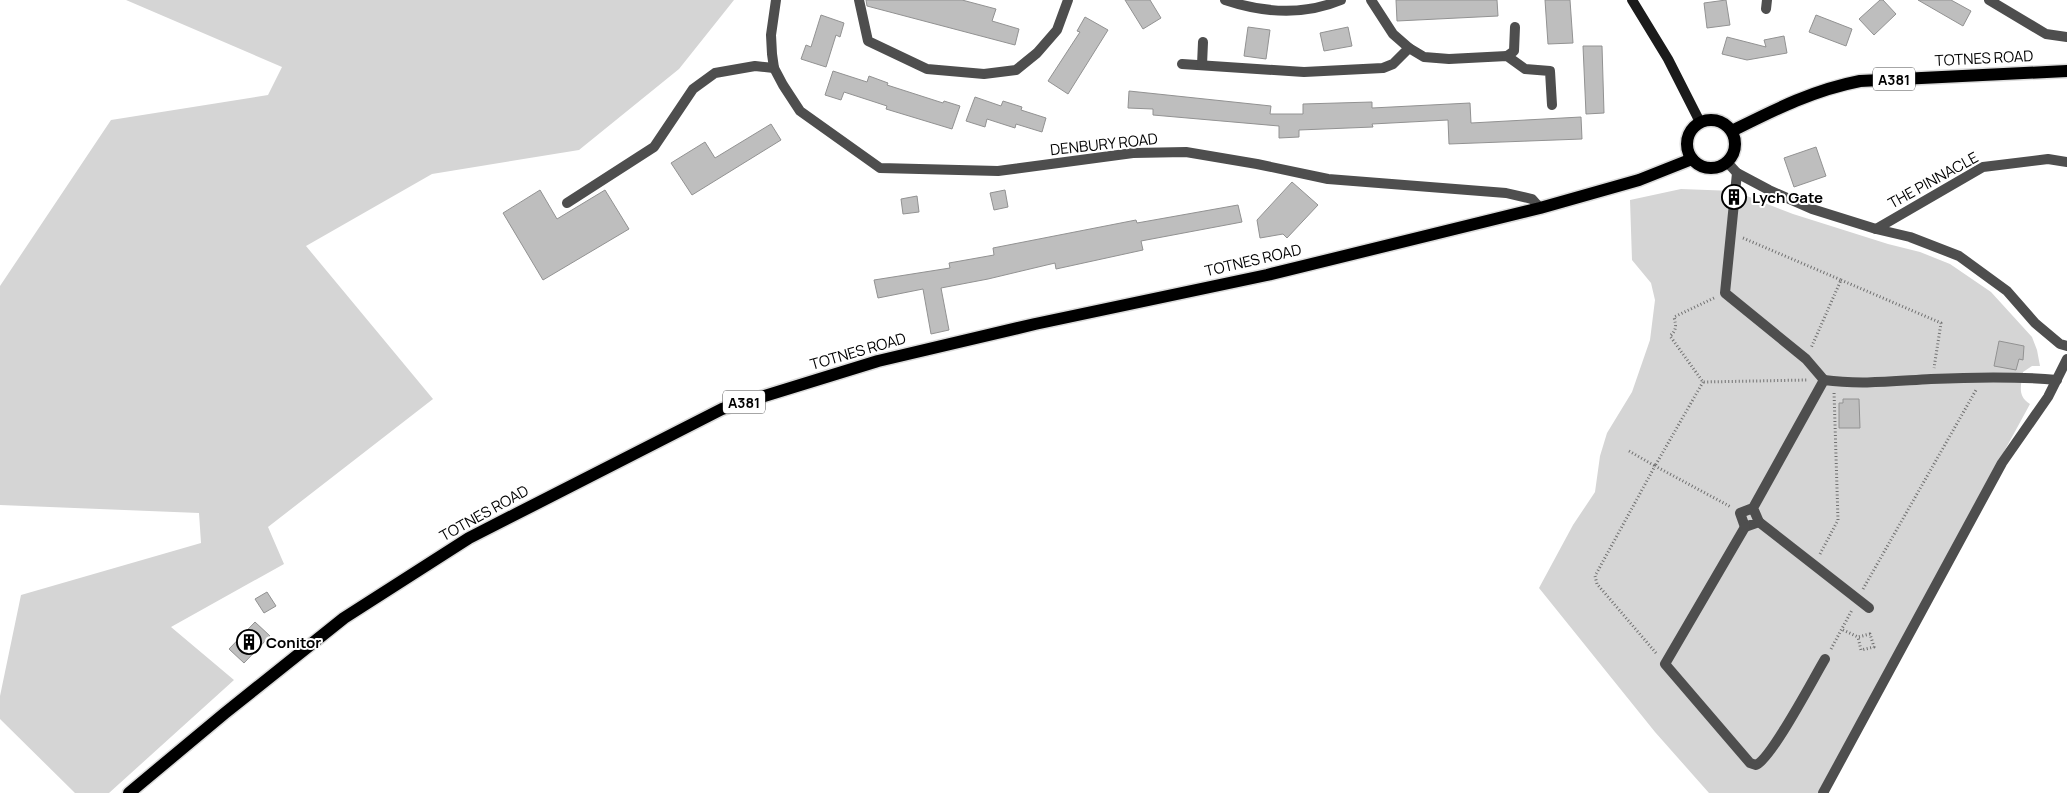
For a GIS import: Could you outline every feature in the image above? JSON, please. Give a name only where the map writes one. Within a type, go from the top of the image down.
[{"type":"main road","name":"TOTNES ROAD","points":[[1732,131],[1830,86],[1860,81],[2067,71]]},
{"type":"main road","points":[[1716,120],[1732,131],[1736,145],[1732,158],[1727,162],[1714,168],[1706,168],[1692,159],[1688,153],[1687,140],[1690,131],[1700,122],[1716,120]]},
{"type":"main road","name":"TOTNES ROAD","points":[[129,793],[225,712],[344,618],[468,538],[722,409],[878,361],[1036,324],[1267,275],[1540,208],[1639,180],[1692,159]]},
{"type":"street","name":"DENBURY ROAD","points":[[776,0],[771,35],[774,68],[800,110],[880,168],[998,172],[1133,153],[1186,152],[1328,179],[1506,193],[1532,199],[1540,208]]},
{"type":"street","points":[[859,0],[868,42],[927,69],[984,74],[1016,70],[1037,53],[1057,30],[1068,0]]},
{"type":"street","points":[[1224,0],[1274,11],[1302,12],[1341,0]]},
{"type":"street","points":[[1371,0],[1393,34],[1409,48],[1424,57],[1449,59],[1507,56],[1514,51],[1515,27]]},
{"type":"street","points":[[1632,0],[1668,59],[1700,122]]},
{"type":"street","points":[[1989,0],[2046,34],[2067,37]]},
{"type":"street","points":[[1202,65],[1203,42]]},
{"type":"street","points":[[1182,64],[1304,72],[1384,68],[1393,64],[1409,48]]},
{"type":"street","points":[[1507,56],[1525,69],[1550,70],[1552,105]]},
{"type":"street","points":[[566,203],[654,147],[693,89],[715,72],[755,66],[774,68]]},
{"type":"street","name":"THE PINNACLE","points":[[1876,230],[1983,167],[2048,159],[2067,162]]},
{"type":"street","points":[[1727,162],[1737,173],[1768,190],[1812,209],[1876,230],[1910,237],[1959,256],[2007,291],[2035,323],[2060,344],[2067,346]]},
{"type":"street","points":[[1737,173],[1726,293],[1806,359],[1824,380],[1852,384],[2020,376],[2057,380]]},
{"type":"street","points":[[1822,793],[2002,463],[2048,397],[2067,359]]},
{"type":"street","points":[[1745,527],[1740,513],[1753,508],[1824,380]]},
{"type":"street","points":[[1753,508],[1759,522],[1868,608]]},
{"type":"street","points":[[1759,522],[1745,527],[1665,664],[1750,763],[1756,765],[1762,762],[1774,746],[1825,659]]},
{"type":"path","points":[[1731,233],[1941,323],[1932,379]]},
{"type":"path","points":[[1806,359],[1841,280]]},
{"type":"path","points":[[1704,382],[1670,336],[1674,333],[1676,326],[1674,317],[1726,293]]},
{"type":"path","points":[[1825,659],[1984,377]]},
{"type":"path","points":[[1704,382],[1824,380],[1834,389],[1838,520],[1814,566]]},
{"type":"path","points":[[1665,664],[1597,584],[1595,576],[1655,466],[1704,382]]},
{"type":"path","points":[[1629,451],[1740,513]]},
{"type":"path","points":[[1843,630],[1858,637],[1870,634],[1874,647],[1861,650],[1858,637]]},
{"type":"shaded area","points":[[126,0],[734,0],[679,69],[579,150],[432,174],[306,246],[433,399],[268,527],[284,564],[171,627],[234,680],[109,793],[75,793],[0,719],[0,696],[21,595],[201,543],[199,513],[0,505],[0,286],[111,120],[268,95],[282,67]]},
{"type":"shaded area","points":[[1681,189],[1734,191],[1793,214],[1888,244],[1920,252],[1950,264],[1991,292],[2032,337],[2037,350],[2040,366],[2032,366],[2023,372],[2021,382],[2023,398],[2030,404],[1818,793],[1709,793],[1655,732],[1539,588],[1573,525],[1595,492],[1600,456],[1607,433],[1632,392],[1650,340],[1655,300],[1651,283],[1632,260],[1630,200]]},
{"type":"building","points":[[866,0],[962,0],[996,9],[992,21],[1019,29],[1015,45],[867,6]]},
{"type":"building","points":[[1125,0],[1150,0],[1161,18],[1143,29]]},
{"type":"building","points":[[1396,0],[1497,0],[1498,16],[1397,21]]},
{"type":"building","points":[[1545,0],[1570,0],[1573,43],[1548,44]]},
{"type":"building","points":[[1726,0],[1730,25],[1707,28],[1704,3]]},
{"type":"building","points":[[1880,0],[1883,0],[1896,14],[1874,35],[1859,19]]},
{"type":"building","points":[[1918,0],[1951,0],[1971,11],[1963,26]]},
{"type":"building","points":[[821,15],[844,23],[840,37],[836,35],[826,67],[801,59],[806,45],[811,47]]},
{"type":"building","points":[[1816,15],[1852,29],[1846,46],[1809,32]]},
{"type":"building","points":[[1085,17],[1108,30],[1068,94],[1048,81],[1080,32],[1077,31]]},
{"type":"building","points":[[1248,27],[1270,30],[1266,59],[1244,56]]},
{"type":"building","points":[[1348,27],[1352,46],[1324,51],[1320,33]]},
{"type":"building","points":[[1784,36],[1787,53],[1747,60],[1722,54],[1727,37],[1766,47],[1764,40]]},
{"type":"building","points":[[1583,46],[1602,46],[1604,113],[1586,114]]},
{"type":"building","points":[[833,71],[867,82],[869,76],[888,83],[887,85],[943,103],[944,101],[960,106],[952,129],[886,109],[887,106],[844,92],[841,100],[825,95]]},
{"type":"building","points":[[1129,91],[1271,106],[1270,114],[1303,114],[1303,104],[1372,102],[1372,108],[1470,103],[1471,123],[1581,117],[1582,139],[1449,144],[1448,120],[1372,124],[1373,127],[1299,130],[1299,137],[1279,138],[1279,126],[1153,115],[1153,109],[1128,108]]},
{"type":"building","points":[[975,97],[1001,106],[1003,101],[1022,107],[1021,110],[1046,118],[1042,132],[1016,124],[1015,128],[987,119],[985,127],[966,121]]},
{"type":"building","points":[[771,124],[781,140],[692,195],[671,163],[705,142],[715,158]]},
{"type":"building","points":[[1816,147],[1826,176],[1794,187],[1784,158]]},
{"type":"building","points":[[1292,182],[1318,205],[1287,238],[1283,234],[1260,238],[1257,220]]},
{"type":"building","points":[[540,190],[557,219],[605,190],[629,229],[543,280],[503,213]]},
{"type":"building","points":[[1005,190],[1008,207],[994,210],[990,193]]},
{"type":"building","points":[[917,196],[919,212],[903,214],[901,199]]},
{"type":"building","points":[[1238,205],[1242,222],[1141,241],[1143,250],[1056,269],[1055,263],[941,288],[949,330],[931,334],[923,289],[878,298],[874,280],[950,268],[949,263],[994,255],[993,248],[1136,220],[1137,223]]},
{"type":"building","points":[[1999,341],[2024,346],[2023,360],[2019,359],[2016,370],[1994,366]]},
{"type":"building","points":[[1843,399],[1859,399],[1860,428],[1839,428],[1839,403],[1843,403]]},
{"type":"building","points":[[267,592],[276,606],[264,613],[255,599]]},
{"type":"building","name":"Conitor","points":[[255,622],[270,636],[244,663],[229,649]]},
{"type":"place","name":"Lych Gate","points":[[1734,197]]},
{"type":"place","name":"Conitor","points":[[249,642]]}]
